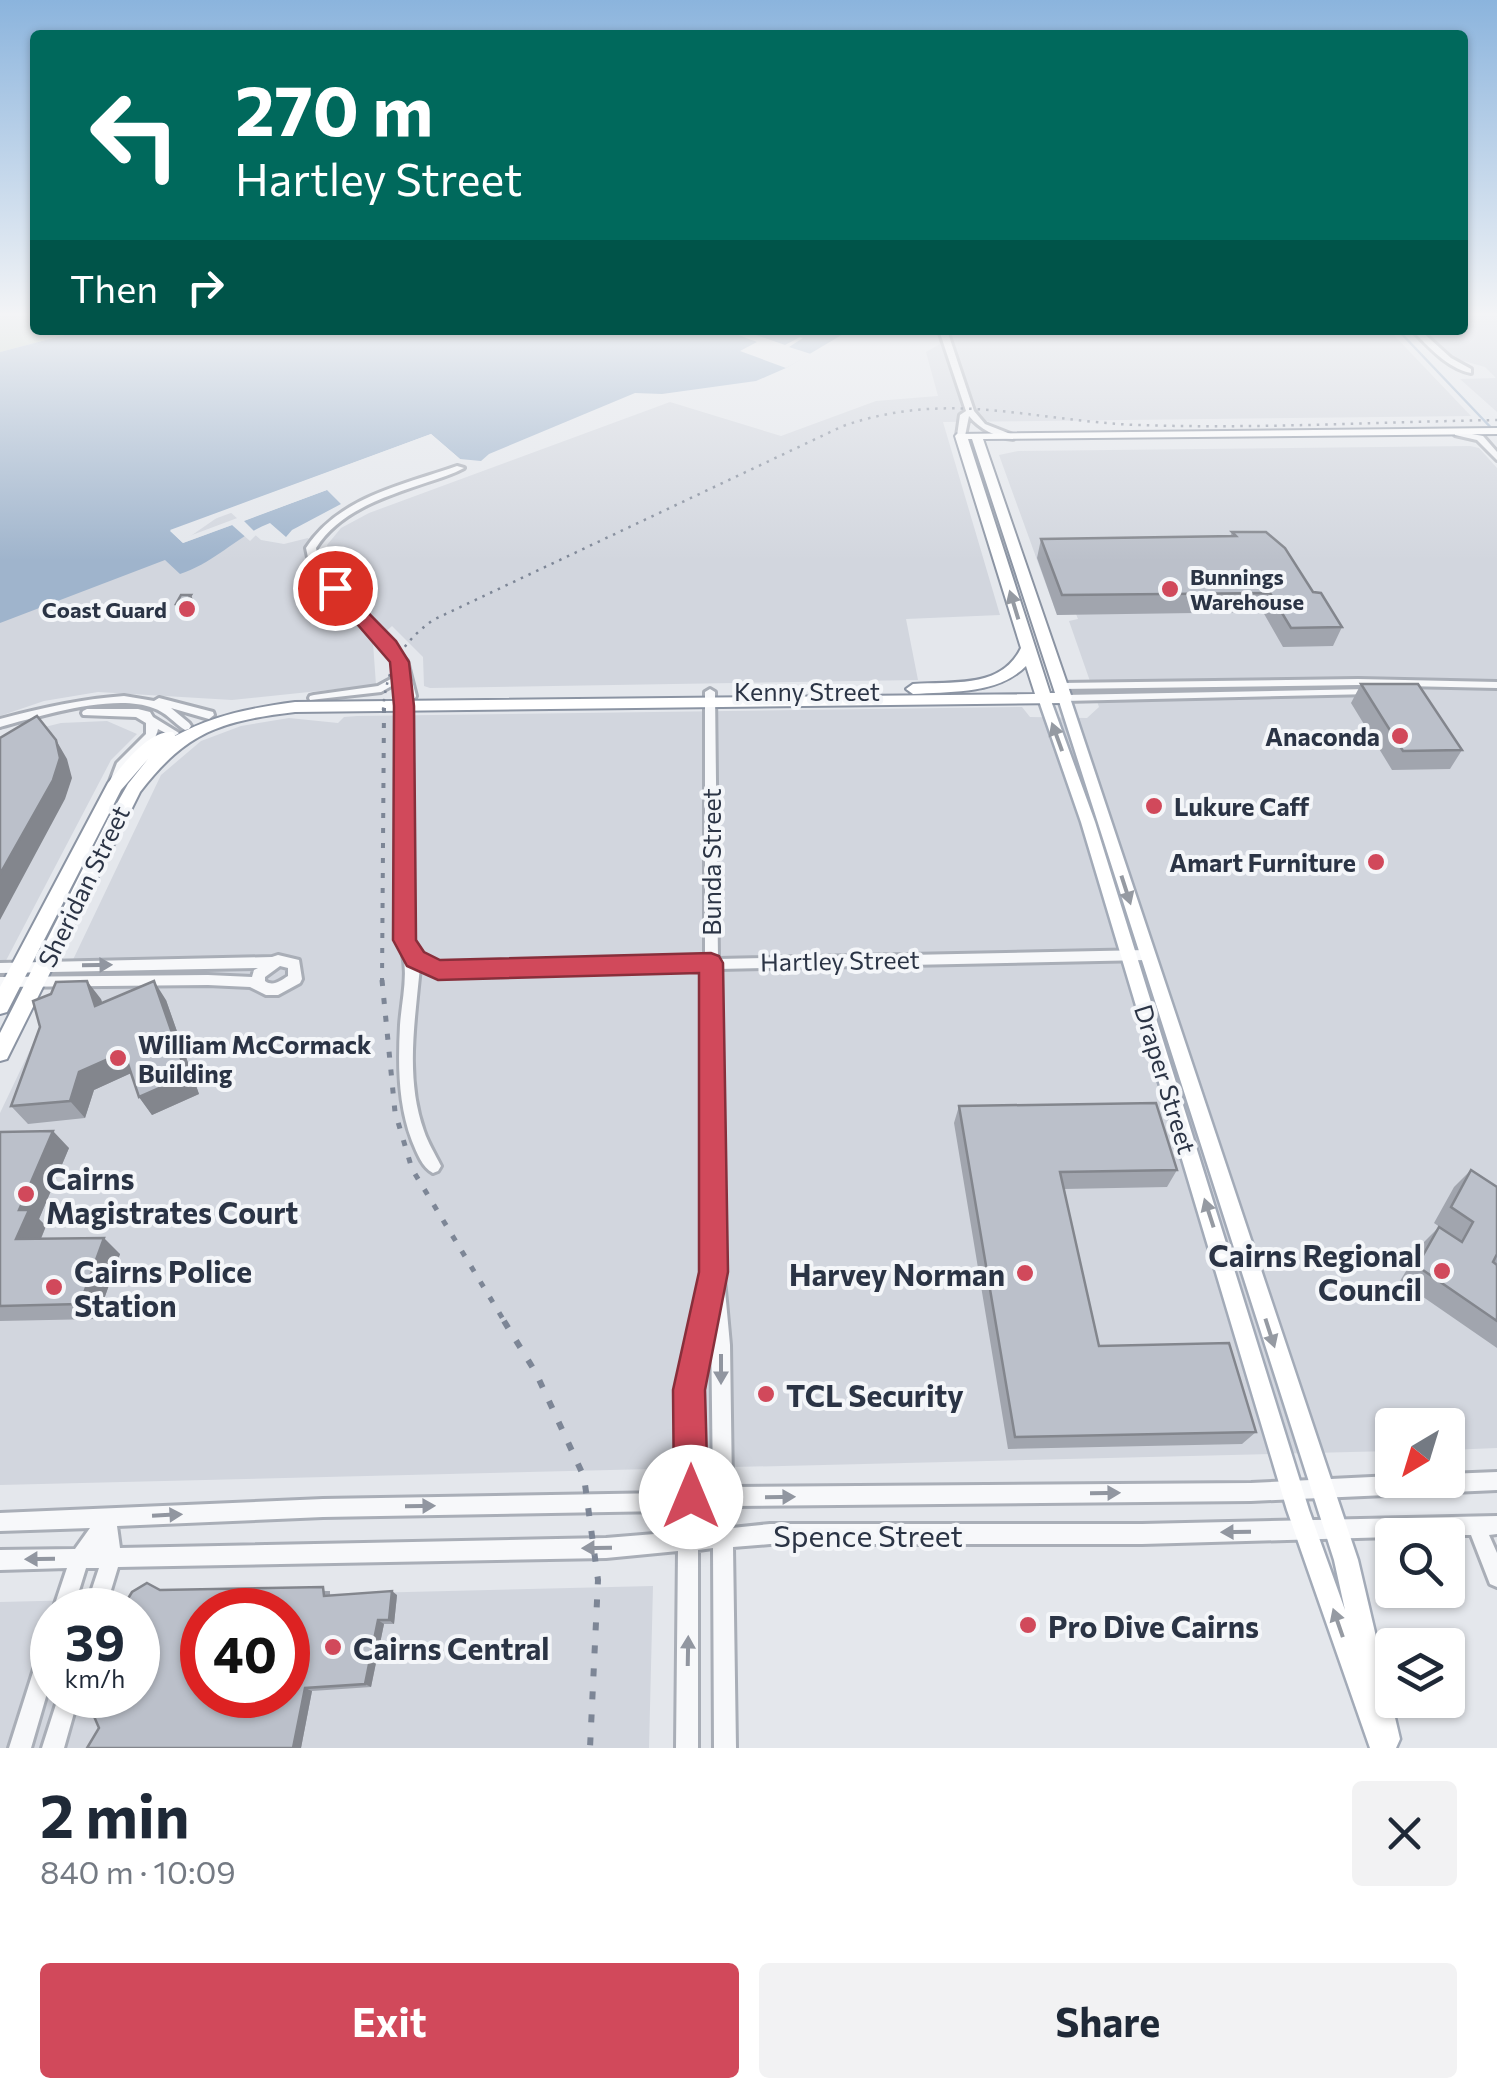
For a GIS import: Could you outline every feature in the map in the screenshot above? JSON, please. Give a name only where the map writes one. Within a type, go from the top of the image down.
[{"type":"highway","points":[[969,438],[1395,432],[1490,437]]},
{"type":"highway","points":[[982,456],[1001,444],[1037,442],[1490,437]]},
{"type":"highway","points":[[969,438],[1037,442]]},
{"type":"highway","name":"Draper Street","points":[[969,438],[982,456],[1052,692]]},
{"type":"highway","name":"Draper Street","points":[[969,438],[1027,649],[1052,692]]},
{"type":"highway","points":[[883,691],[1001,679],[1017,670],[1027,649]]},
{"type":"highway","name":"Kenny Street","points":[[711,697],[883,691],[1052,692]]},
{"type":"highway","name":"Kenny Street","points":[[176,729],[254,702],[314,698],[1052,692]]},
{"type":"highway","name":"Kenny Street","points":[[176,729],[260,710],[406,700]]},
{"type":"highway","name":"Sheridan Street","points":[[0,1054],[19,974],[114,787],[143,754],[176,729]]},
{"type":"highway","name":"Sheridan Street","points":[[0,1006],[132,786],[176,729]]},
{"type":"main road","name":"Draper Street","points":[[1052,692],[1088,822],[1138,955],[1346,1560],[1386,1748]]},
{"type":"main road","name":"Draper Street","points":[[1138,955],[1292,1490],[1386,1748]]},
{"type":"street","name":"Draper Street","points":[[967,398],[972,414],[969,438]]},
{"type":"street","points":[[969,438],[964,416],[972,414],[988,429],[1010,436]]},
{"type":"street","points":[[1490,437],[1496,456]]},
{"type":"street","points":[[1460,438],[1496,456]]},
{"type":"street","points":[[433,1166],[414,1130],[409,1099],[408,1000],[415,959],[404,940],[406,668],[311,556],[313,542],[324,528],[354,508],[460,468]]},
{"type":"street","points":[[398,657],[406,700]]},
{"type":"street","points":[[314,698],[381,690],[400,677]]},
{"type":"street","name":"Kenny Street","points":[[1052,692],[1395,692],[1497,685]]},
{"type":"street","name":"Bunda Street","points":[[711,697],[714,1272],[721,1345],[725,1748]]},
{"type":"street","points":[[0,723],[112,702],[156,700],[209,715]]},
{"type":"street","points":[[112,702],[142,709],[176,729]]},
{"type":"street","points":[[112,702],[158,706],[176,729]]},
{"type":"street","points":[[17,718],[77,709],[146,715],[176,729]]},
{"type":"street","points":[[0,731],[95,712]]},
{"type":"street","points":[[114,787],[122,766],[152,734],[152,722],[146,715]]},
{"type":"street","name":"Hartley Street","points":[[415,959],[438,970],[1138,955]]},
{"type":"street","points":[[290,961],[297,968],[295,978],[278,990],[225,981],[19,974],[290,961]]},
{"type":"street","points":[[261,986],[259,974],[271,962]]},
{"type":"street","points":[[211,964],[222,972],[225,981]]},
{"type":"street","name":"Bunda Street","points":[[687,1748],[689,1390],[714,1272]]},
{"type":"street","name":"Spence Street","points":[[0,1522],[323,1508],[666,1502],[691,1497],[1292,1490],[1497,1481]]},
{"type":"street","points":[[102,1588],[112,1557],[107,1519]]},
{"type":"street","points":[[70,1588],[80,1558],[107,1519]]},
{"type":"street","points":[[1487,1525],[1497,1577]]},
{"type":"street","name":"Spence Street","points":[[0,1560],[606,1548],[664,1546],[690,1539],[724,1537],[1487,1525]]},
{"type":"street","points":[[20,1748],[30,1716]]},
{"type":"street","points":[[52,1748],[62,1718]]},
{"type":"shaded area","points":[[918,398],[1453,398],[1471,416],[943,422],[1000,615],[906,619],[918,680],[430,688],[424,686],[423,657],[392,626],[373,643],[376,685],[232,700],[98,692],[44,701],[0,716],[0,616],[162,556],[228,510],[261,540],[284,544],[308,538],[331,564],[327,545],[341,528],[369,513],[670,402],[781,436],[876,401]]},
{"type":"shaded area","points":[[1481,398],[1497,398],[1497,412]]},
{"type":"shaded area","points":[[1470,446],[1479,448],[1497,468],[1497,1448],[1465,1449],[1465,1408],[1375,1408],[1375,1451],[0,1485],[0,1113],[161,775],[201,741],[241,726],[289,718],[338,723],[344,717],[357,716],[1022,707],[1030,717],[1087,718],[1099,707],[1069,621],[1078,619],[1076,614],[1057,615],[999,455],[1018,451]]},
{"type":"shaded area","points":[[107,721],[137,734],[111,760],[0,972],[0,738],[61,723]]},
{"type":"shaded area","points":[[653,1586],[649,1748],[0,1748],[0,1602],[30,1601],[30,1718],[160,1718],[160,1598],[180,1598],[180,1718],[310,1718],[310,1594]]},
{"type":"water","points":[[0,398],[624,398],[489,454],[481,461],[460,459],[431,434],[170,531],[183,543],[327,490],[341,504],[286,537],[270,523],[180,574],[165,560],[0,623]]},
{"type":"pier","points":[[431,434],[460,459],[454,461],[430,440],[179,532],[184,538],[325,485],[332,488],[244,521],[257,534],[250,541],[232,525],[183,543],[170,530]]},
{"type":"building","name":"Bunnings Warehouse","points":[[1232,532],[1266,532],[1285,548],[1313,592],[1321,593],[1342,627],[1291,628],[1270,593],[1062,595],[1041,539],[1236,536]]},
{"type":"building","points":[[181,595],[191,595],[185,604],[176,604]]},
{"type":"building","points":[[1361,684],[1418,684],[1462,750],[1403,751]]},
{"type":"building","points":[[37,716],[56,740],[60,758],[53,780],[0,874],[0,738]]},
{"type":"building","name":"William McCormack Building","points":[[87,981],[95,1006],[154,981],[187,1076],[139,1097],[124,1052],[79,1072],[70,1101],[11,1106],[40,1027],[33,1001],[51,994],[56,982]]},
{"type":"building","name":"Harvey Norman","points":[[1156,1103],[1177,1170],[1060,1172],[1099,1346],[1229,1343],[1256,1432],[1015,1437],[959,1106]]},
{"type":"building","points":[[53,1131],[19,1210],[29,1210],[16,1239],[104,1238],[80,1304],[0,1306],[0,1132]]},
{"type":"building","points":[[1471,1170],[1497,1187],[1497,1254],[1493,1262],[1497,1265],[1497,1321],[1417,1266],[1439,1227],[1462,1242],[1473,1222],[1451,1207]]},
{"type":"building","points":[[323,1587],[324,1596],[392,1591],[389,1620],[378,1620],[365,1684],[310,1688],[310,1588],[269,1588]]},
{"type":"building","points":[[160,1590],[180,1590],[180,1718],[299,1718],[293,1748],[87,1748],[99,1728],[95,1718],[160,1718]]},
{"type":"waterway","points":[[1462,398],[1497,434]]},
{"type":"railway","points":[[383,710],[387,682],[403,648],[433,620],[843,426],[882,415],[955,408],[1183,426],[1497,420]]},
{"type":"railway","points":[[382,980],[384,708]]},
{"type":"railway","points":[[382,980],[395,1112],[412,1169],[506,1324]]},
{"type":"railway","points":[[504,1321],[536,1373],[584,1477],[598,1580],[590,1748]]},
{"type":"place","name":"Bunnings Warehouse","points":[[1170,589]]},
{"type":"place","name":"Coast Guard","points":[[187,609]]},
{"type":"place","name":"Anaconda","points":[[1400,736]]},
{"type":"place","name":"Lukure Caff","points":[[1154,806]]},
{"type":"place","name":"Amart Furniture","points":[[1376,862]]},
{"type":"place","name":"William McCormack Building","points":[[118,1058]]},
{"type":"place","name":"Cairns Magistrates Court","points":[[26,1194]]},
{"type":"place","name":"Cairns Regional Council","points":[[1442,1271]]},
{"type":"place","name":"Harvey Norman","points":[[1025,1273]]},
{"type":"place","name":"Cairns Police Station","points":[[54,1287]]},
{"type":"place","name":"TCL Security","points":[[766,1394]]},
{"type":"place","name":"Pro Dive Cairns","points":[[1028,1625]]},
{"type":"place","name":"Cairns Central","points":[[333,1647]]},
{"type":"route","points":[[335,588],[400,662],[406,800],[404,940],[415,959],[438,970],[711,963],[714,1272],[689,1390],[691,1497]]}]
